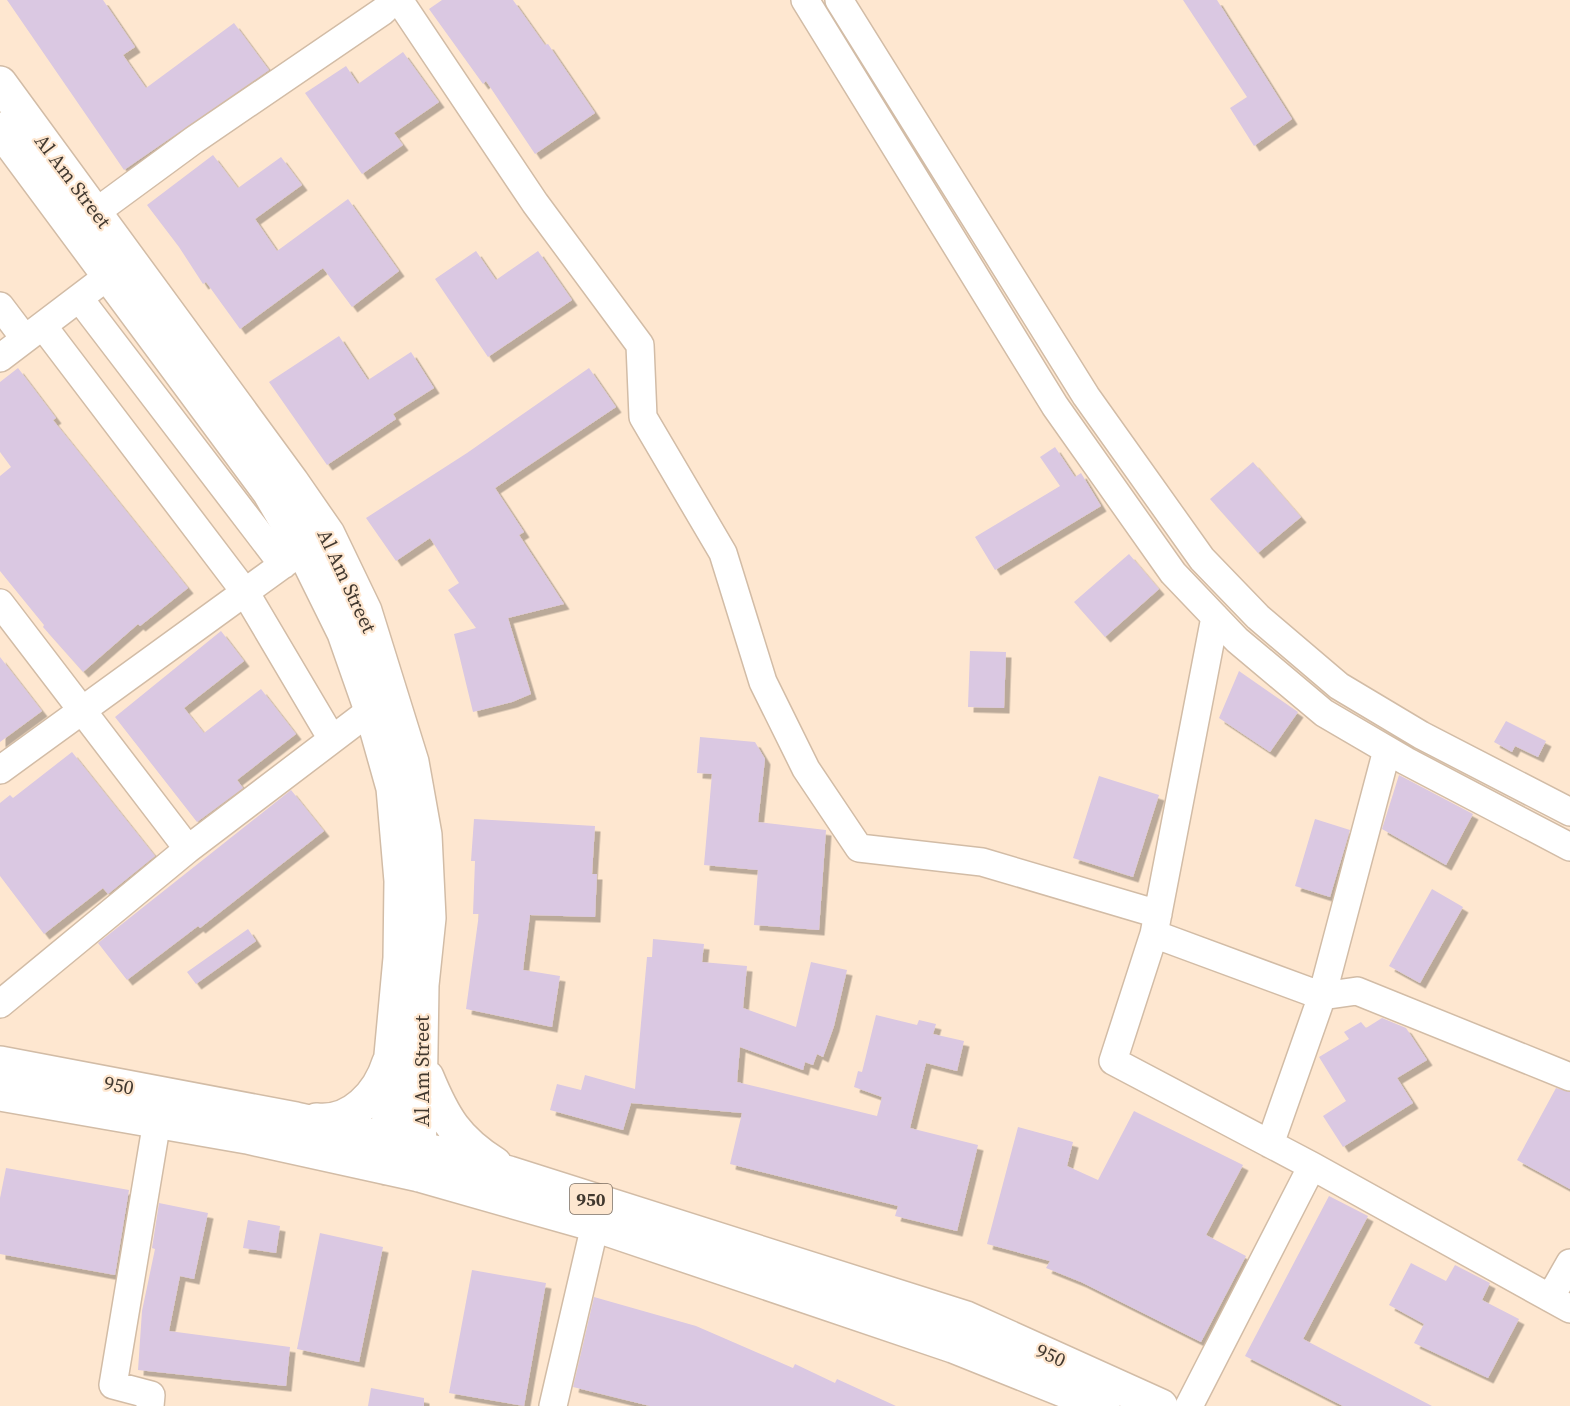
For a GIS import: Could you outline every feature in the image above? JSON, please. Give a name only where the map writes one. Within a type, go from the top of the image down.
[{"type":"main road","name":"Al Am Street","points":[[0,83],[328,534],[365,611],[412,762],[425,835],[429,918],[422,985],[420,1162]]},
{"type":"main road","name":"Al Am Street","points":[[0,129],[269,492],[293,558],[344,633],[393,788],[401,881],[400,958],[391,1055],[387,1153]]},
{"type":"main road","points":[[421,1033],[426,1076],[444,1116],[472,1149],[509,1173]]},
{"type":"main road","points":[[296,1119],[322,1121],[347,1114],[374,1093],[384,1080],[391,1055]]},
{"type":"main road","name":"950","points":[[0,1063],[296,1119],[595,1226],[953,1346],[1103,1406]]},
{"type":"main road","name":"950","points":[[0,1094],[247,1137],[387,1153]]},
{"type":"main road","name":"950","points":[[420,1162],[509,1173],[966,1318],[1161,1406]]},
{"type":"street","points":[[96,212],[194,140],[383,11],[394,0]]},
{"type":"street","points":[[399,0],[536,203],[640,345],[643,417],[723,553],[763,682],[806,769],[859,848],[982,862],[1156,924],[1322,996],[1357,991],[1570,1077]]},
{"type":"street","points":[[805,0],[1055,406],[1173,573],[1237,640],[1324,713],[1387,750],[1570,847]]},
{"type":"street","points":[[839,0],[1086,396],[1202,559],[1258,617],[1339,686],[1421,735],[1570,812]]},
{"type":"street","points":[[0,358],[108,276]]},
{"type":"street","points":[[0,770],[293,558],[79,298]]},
{"type":"street","points":[[0,306],[34,332],[245,592],[332,739]]},
{"type":"street","points":[[0,603],[84,709],[188,849]]},
{"type":"street","points":[[1215,617],[1156,924],[1113,1061],[1311,1166],[1560,1303],[1570,1263]]},
{"type":"street","points":[[0,1004],[188,849],[370,710]]},
{"type":"street","points":[[1270,1144],[1322,996],[1387,750]]},
{"type":"street","points":[[150,1406],[151,1395],[113,1385],[157,1121]]},
{"type":"street","points":[[1189,1406],[1311,1166]]},
{"type":"street","points":[[553,1406],[595,1226]]},
{"type":"building","points":[[7,0],[103,0],[135,47],[123,55],[146,88],[234,23],[269,70],[124,170]]},
{"type":"building","points":[[442,0],[513,0],[545,45],[548,44],[595,113],[535,154],[486,81],[483,84],[429,9]]},
{"type":"building","points":[[1183,0],[1217,0],[1292,119],[1254,146],[1230,108],[1247,97]]},
{"type":"building","points":[[403,52],[439,102],[394,133],[403,145],[362,174],[305,93],[346,66],[358,84]]},
{"type":"building","points":[[213,155],[238,188],[281,157],[302,185],[255,219],[277,251],[348,199],[399,271],[352,307],[323,268],[240,329],[206,282],[203,284],[179,247],[147,205]]},
{"type":"building","points":[[476,251],[496,280],[538,251],[572,300],[488,357],[435,279]]},
{"type":"building","points":[[339,336],[368,380],[411,352],[434,388],[393,414],[396,419],[327,465],[269,382]]},
{"type":"building","points":[[18,368],[56,418],[53,420],[188,588],[140,626],[138,624],[83,672],[43,627],[44,625],[0,571],[0,476],[11,467],[0,452],[0,382]]},
{"type":"building","points":[[589,368],[616,407],[495,488],[524,532],[519,535],[564,604],[508,618],[531,694],[512,702],[473,712],[454,634],[476,628],[448,590],[459,583],[430,538],[396,561],[366,518],[467,453]]},
{"type":"building","points":[[1055,447],[1075,477],[1081,473],[1101,506],[995,570],[975,537],[1060,486],[1040,457]]},
{"type":"building","points":[[1253,462],[1301,517],[1258,553],[1210,499]]},
{"type":"building","points":[[1129,554],[1159,589],[1105,637],[1074,602]]},
{"type":"building","points":[[221,631],[244,661],[184,708],[204,733],[261,689],[296,734],[237,780],[243,788],[197,822],[115,717]]},
{"type":"building","points":[[970,651],[1006,652],[1004,708],[968,707]]},
{"type":"building","points":[[0,657],[42,711],[0,742]]},
{"type":"building","points":[[1239,671],[1298,712],[1270,752],[1219,718]]},
{"type":"building","points":[[1506,721],[1546,741],[1538,757],[1515,746],[1512,752],[1494,742]]},
{"type":"building","points":[[700,737],[755,742],[765,759],[758,822],[826,830],[819,930],[754,925],[758,870],[704,865],[712,774],[697,773]]},
{"type":"building","points":[[72,752],[155,856],[108,894],[103,888],[44,934],[0,876],[0,803],[10,795],[13,798]]},
{"type":"building","points":[[1399,775],[1473,814],[1446,865],[1382,829]]},
{"type":"building","points":[[1099,776],[1159,795],[1133,877],[1073,858]]},
{"type":"building","points":[[291,790],[324,831],[200,928],[198,926],[127,980],[98,943]]},
{"type":"building","points":[[474,819],[595,826],[592,874],[597,874],[595,917],[530,915],[523,970],[560,976],[552,1027],[466,1009],[479,914],[473,914],[475,861],[471,861]]},
{"type":"building","points":[[1315,819],[1350,830],[1330,897],[1295,886]]},
{"type":"building","points":[[1432,889],[1463,907],[1420,983],[1389,966]]},
{"type":"building","points":[[248,929],[256,941],[196,984],[187,972]]},
{"type":"building","points":[[653,939],[704,944],[702,962],[747,966],[743,1008],[796,1027],[811,962],[847,970],[834,1026],[823,1057],[817,1054],[813,1065],[805,1062],[803,1070],[740,1047],[737,1082],[877,1116],[882,1097],[854,1087],[858,1071],[862,1072],[876,1015],[917,1025],[919,1020],[936,1024],[933,1034],[964,1041],[957,1071],[926,1063],[910,1128],[978,1145],[957,1231],[895,1216],[898,1206],[730,1164],[742,1113],[631,1103],[623,1130],[550,1110],[557,1084],[581,1090],[585,1075],[635,1089],[647,957],[652,957]]},
{"type":"building","points":[[1382,1018],[1406,1028],[1427,1060],[1397,1078],[1413,1103],[1343,1147],[1323,1116],[1346,1101],[1319,1057],[1349,1039],[1344,1032],[1361,1022],[1366,1028]]},
{"type":"building","points":[[1556,1088],[1570,1092],[1570,1189],[1517,1160]]},
{"type":"building","points":[[1134,1111],[1243,1165],[1206,1235],[1246,1256],[1201,1342],[1081,1282],[1046,1268],[1050,1261],[987,1244],[1018,1127],[1073,1142],[1067,1166],[1098,1180]]},
{"type":"building","points":[[6,1168],[129,1190],[115,1275],[0,1254],[0,1198]]},
{"type":"building","points":[[1329,1196],[1368,1216],[1303,1339],[1432,1406],[1343,1406],[1245,1356]]},
{"type":"building","points":[[159,1203],[208,1213],[194,1279],[180,1276],[169,1331],[290,1347],[286,1386],[138,1370],[142,1311],[155,1249],[152,1248]]},
{"type":"building","points":[[248,1220],[280,1226],[276,1253],[243,1248]]},
{"type":"building","points":[[320,1233],[383,1247],[359,1362],[297,1349]]},
{"type":"building","points":[[1411,1263],[1446,1281],[1455,1265],[1490,1283],[1482,1300],[1519,1319],[1488,1378],[1414,1343],[1424,1324],[1389,1305]]},
{"type":"building","points":[[472,1270],[546,1283],[524,1406],[449,1393]]},
{"type":"building","points":[[594,1297],[696,1326],[793,1368],[795,1364],[835,1383],[837,1379],[896,1406],[650,1406],[573,1387]]},
{"type":"building","points":[[371,1388],[424,1398],[424,1406],[368,1406]]}]
